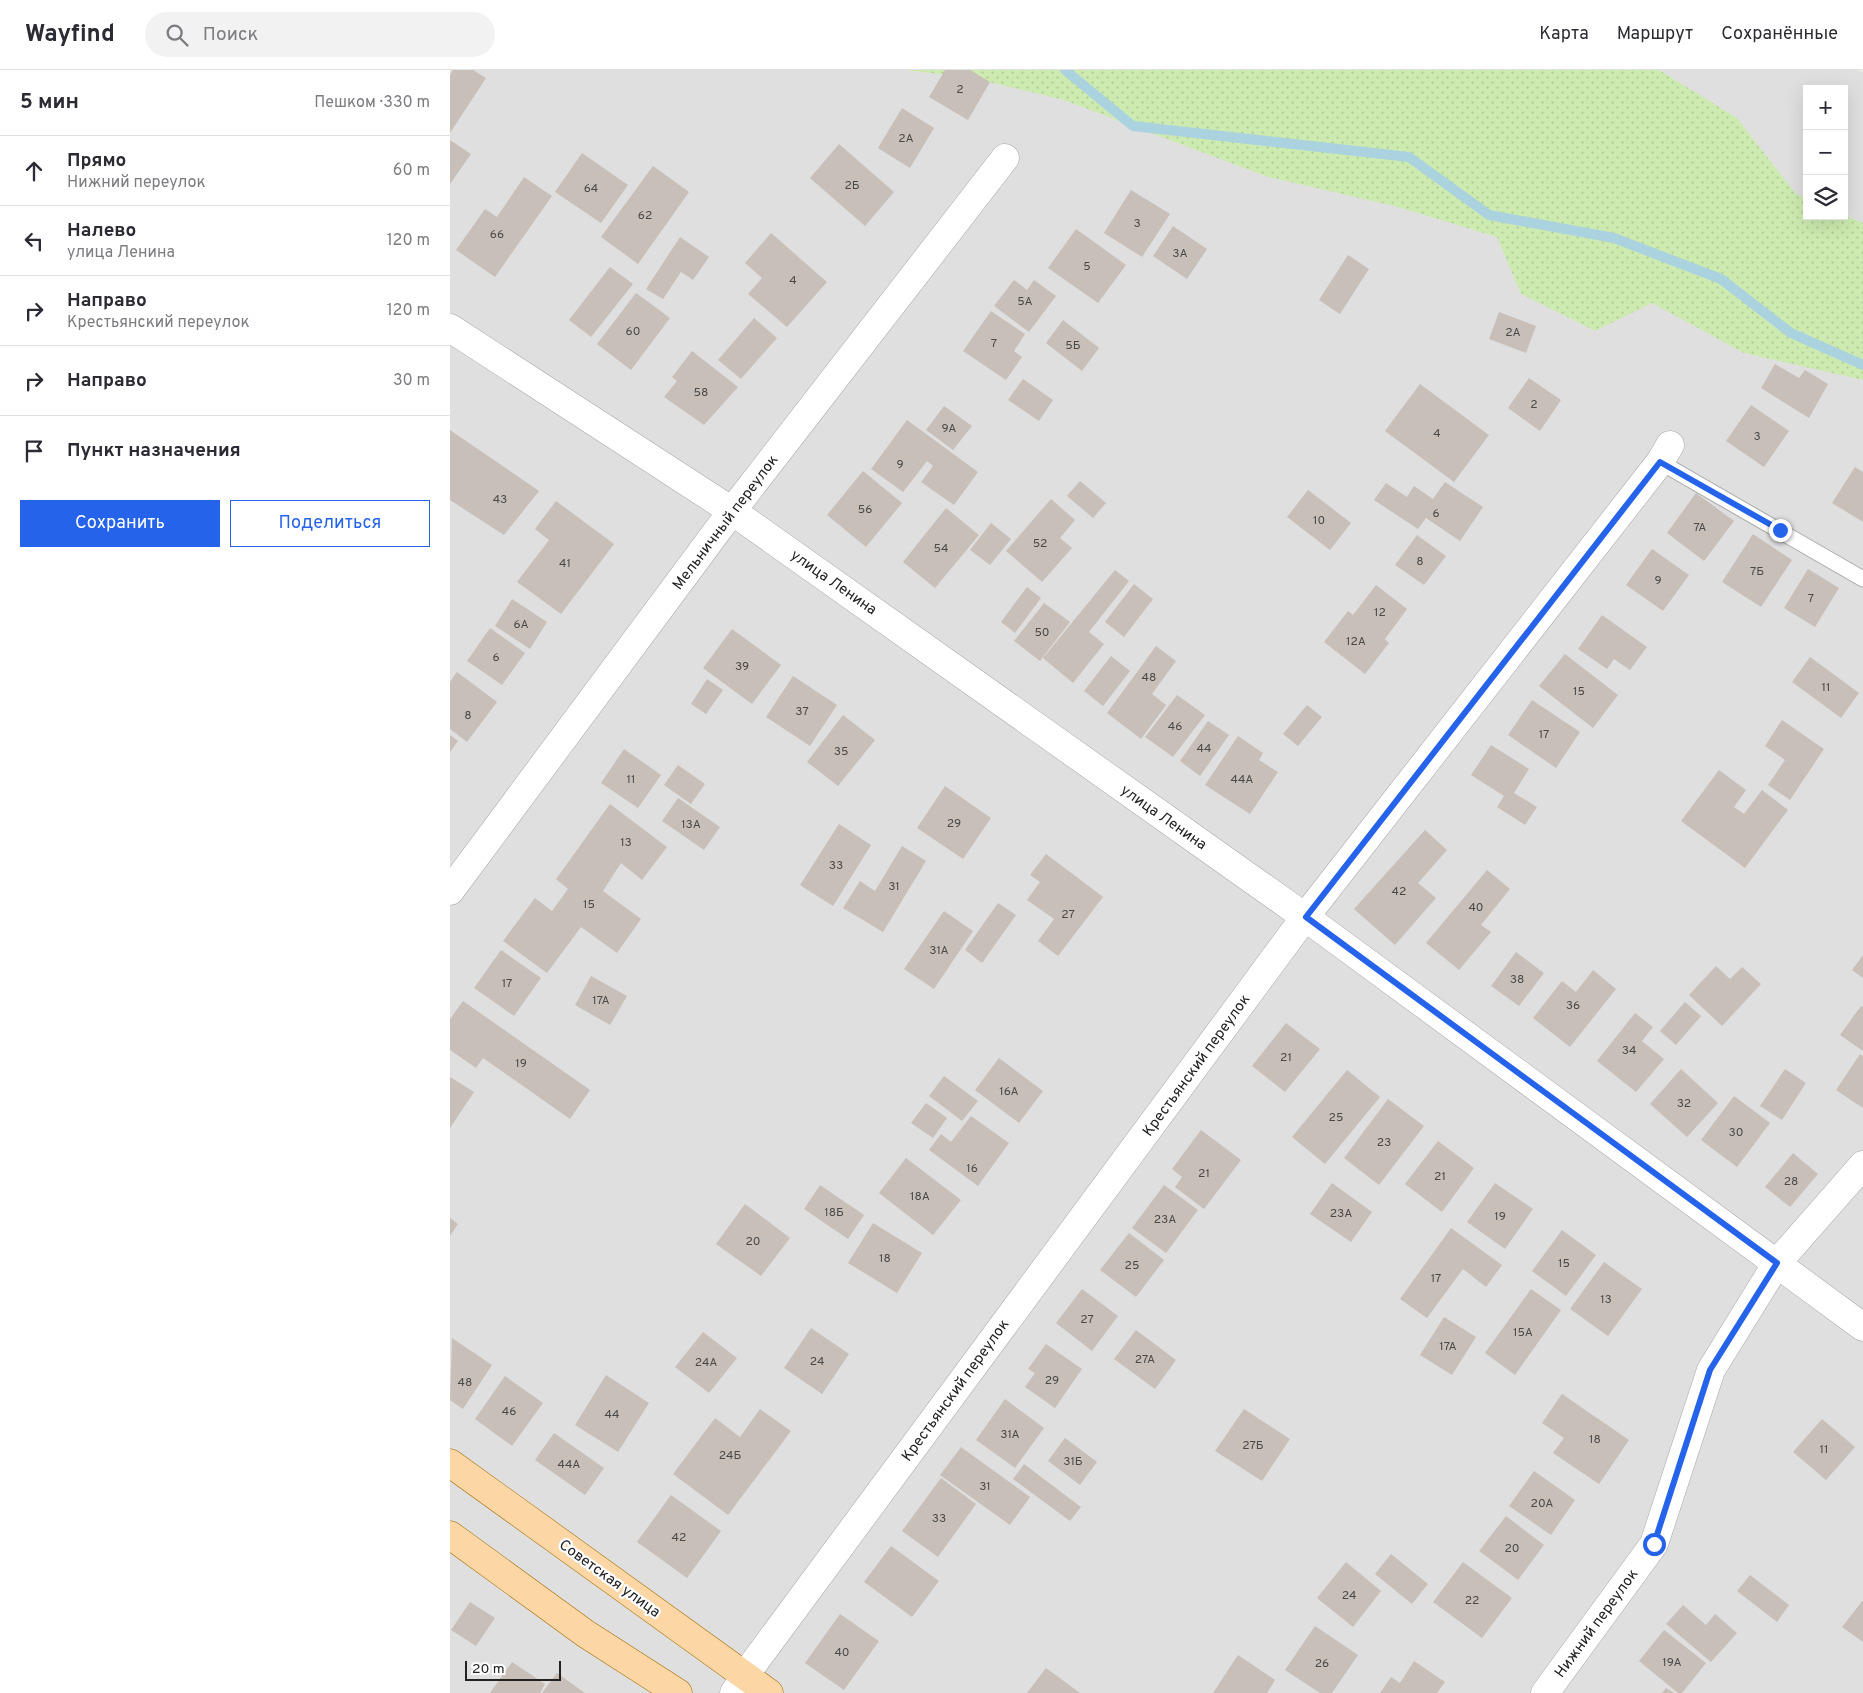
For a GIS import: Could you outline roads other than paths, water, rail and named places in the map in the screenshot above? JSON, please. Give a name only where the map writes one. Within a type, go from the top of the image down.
[{"type":"main road","name":"Советская улица","points":[[450,1463],[739,1684],[769,1693]]},
{"type":"main road","points":[[450,1535],[586,1634],[678,1693]]},
{"type":"street","name":"Мельничный переулок","points":[[450,891],[732,511],[1005,158]]},
{"type":"street","name":"улица Ленина","points":[[450,328],[732,511],[1306,917],[1863,1327]]},
{"type":"street","name":"Крестьянский переулок","points":[[739,1684],[1306,917],[1665,453]]},
{"type":"street","name":"Нижний переулок","points":[[1545,1693],[1654,1544],[1710,1370],[1777,1263],[1863,1165]]},
{"type":"lane","points":[[1665,453],[1863,579]]},
{"type":"waterway","points":[[1065,70],[1133,126],[1409,157],[1489,215],[1614,238],[1721,279],[1791,333],[1863,365]]}]
